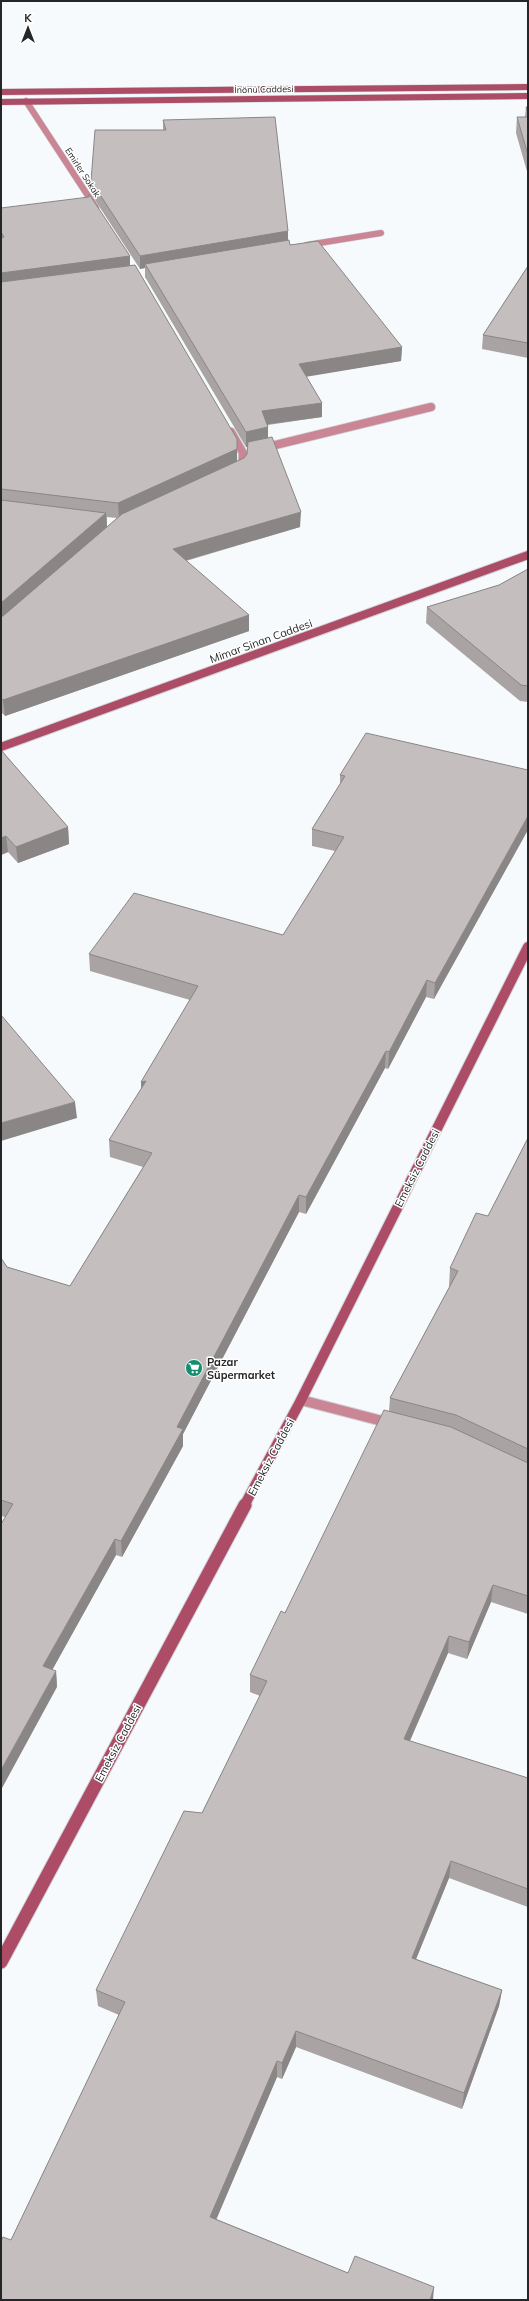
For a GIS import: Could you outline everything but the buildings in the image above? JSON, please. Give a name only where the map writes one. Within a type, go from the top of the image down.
[{"type":"main road","name":"İnönü Caddesi","points":[[1,92],[528,87]]},
{"type":"main road","name":"İnönü Caddesi","points":[[1,102],[528,96]]},
{"type":"main road","name":"Mimar Sinan Caddesi","points":[[1,747],[528,555]]},
{"type":"main road","name":"Emeksiz Caddesi","points":[[1,1962],[301,1400],[528,947]]},
{"type":"street","name":"Emirler Sokak","points":[[26,101],[99,214]]},
{"type":"street","points":[[303,246],[381,233]]},
{"type":"street","points":[[228,474],[242,468],[251,451],[431,407]]},
{"type":"street","points":[[227,425],[251,451]]},
{"type":"street","points":[[301,1400],[399,1426]]},
{"type":"place","name":"Pazar Süpermarket","points":[[194,1368]]}]
